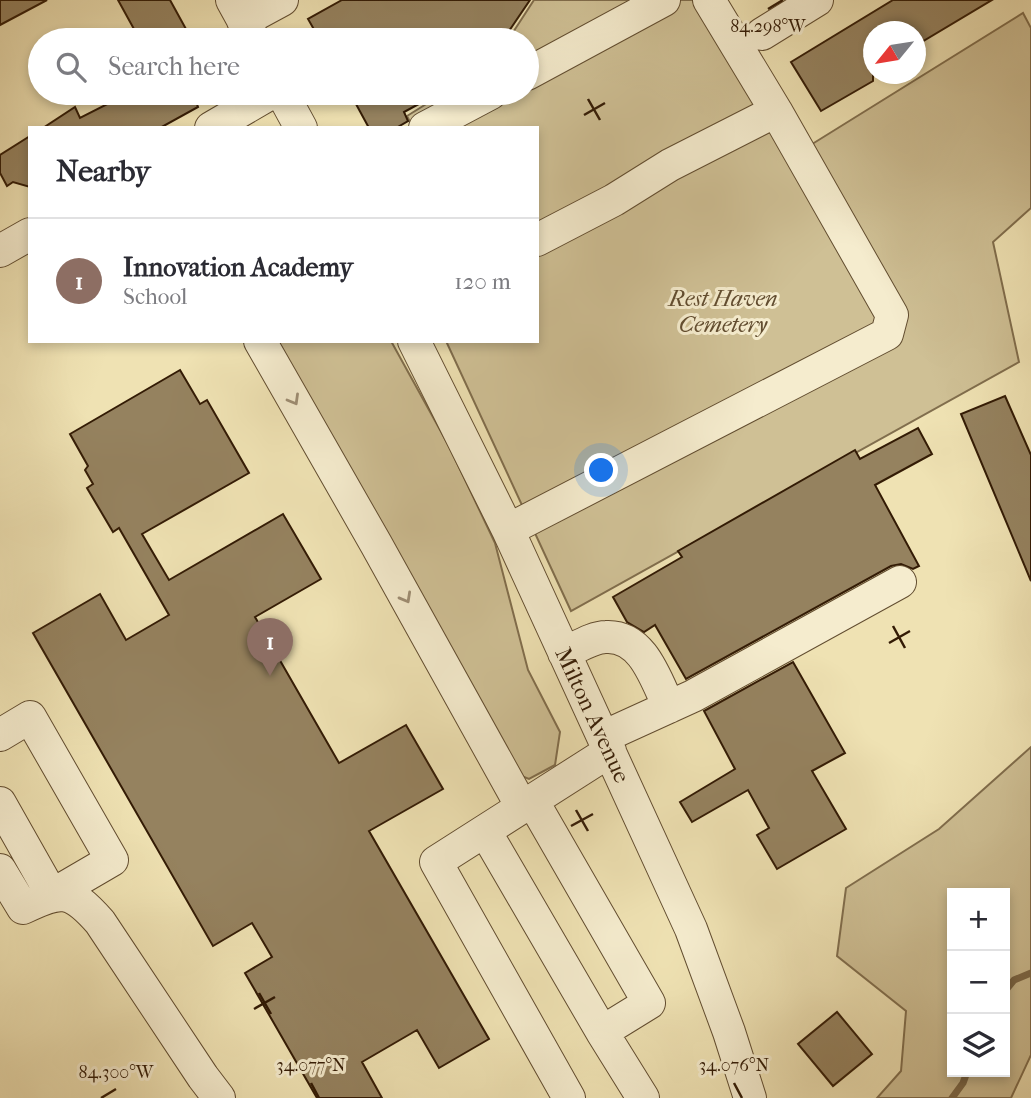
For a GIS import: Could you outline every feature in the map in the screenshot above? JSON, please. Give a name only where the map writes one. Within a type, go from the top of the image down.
[{"type":"street","points":[[243,21],[282,0]]},
{"type":"street","points":[[539,68],[664,0]]},
{"type":"street","points":[[508,530],[887,334],[892,315],[776,111],[709,0]]},
{"type":"street","points":[[762,34],[817,0]]},
{"type":"street","points":[[214,126],[250,105]]},
{"type":"street","points":[[288,105],[299,126]]},
{"type":"street","points":[[429,126],[468,105]]},
{"type":"street","points":[[539,239],[614,200],[670,165],[776,111]]},
{"type":"street","points":[[0,251],[28,235]]},
{"type":"street","points":[[261,343],[527,804],[649,1003],[602,1032]]},
{"type":"street","name":"Milton Avenue","points":[[415,343],[508,530],[691,929],[750,1098]]},
{"type":"street","points":[[569,1098],[436,862],[527,804],[606,744],[900,582]]},
{"type":"street","points":[[564,653],[605,636],[623,640],[640,650],[669,707]]},
{"type":"street","points":[[0,734],[30,717],[113,860],[11,915],[0,870]]},
{"type":"street","points":[[0,803],[52,895]]},
{"type":"street","points":[[485,831],[643,1098]]},
{"type":"street","points":[[52,895],[69,896],[85,904],[100,922],[219,1098]]},
{"type":"green space","name":"Rest Haven Cemetery","points":[[534,0],[715,0],[809,146],[909,84],[926,84],[926,73],[1023,13],[1031,28],[1031,208],[993,242],[1019,362],[571,611],[447,343],[539,343],[539,126],[412,126],[407,116],[425,105],[539,105],[539,28],[516,28]]},
{"type":"green space","points":[[269,343],[392,343],[450,448],[495,543],[528,670],[560,732],[555,765],[529,779],[519,775]]},
{"type":"green space","points":[[1031,747],[1031,1055],[1011,1098],[877,1098],[901,1071],[906,1011],[837,956],[846,888],[939,829]]},
{"type":"building","points":[[0,0],[47,0],[0,25]]},
{"type":"building","points":[[118,0],[170,0],[185,28],[133,28]]},
{"type":"building","points":[[342,0],[530,0],[511,28],[313,28],[308,19]]},
{"type":"building","points":[[893,0],[992,0],[926,39],[926,21],[863,21],[863,84],[868,84],[821,111],[791,62]]},
{"type":"building","points":[[105,105],[198,107],[164,126],[46,126],[75,107],[80,118]]},
{"type":"building","points":[[357,105],[417,105],[404,112],[408,121],[399,126],[368,126]]},
{"type":"building","points":[[28,137],[28,186],[13,182],[7,186],[0,173],[0,155]]},
{"type":"building","points":[[180,370],[200,404],[207,400],[249,473],[142,534],[169,580],[283,514],[321,579],[255,617],[339,763],[406,725],[443,789],[369,831],[489,1039],[439,1068],[417,1030],[362,1062],[382,1098],[317,1098],[245,973],[272,957],[252,923],[213,946],[33,633],[100,594],[126,640],[169,615],[119,528],[113,532],[87,488],[93,484],[85,470],[88,466],[70,434]]},
{"type":"building","points":[[1005,396],[1031,455],[1031,581],[961,414]]},
{"type":"building","points":[[918,428],[932,454],[875,485],[919,566],[913,569],[901,564],[891,566],[686,679],[655,625],[644,632],[627,622],[613,597],[682,557],[678,551],[855,450],[860,459]]},
{"type":"building","points":[[793,662],[845,753],[812,771],[846,829],[777,869],[757,835],[769,828],[748,790],[692,822],[680,802],[735,769],[704,711]]},
{"type":"building","points":[[837,1012],[872,1054],[833,1086],[798,1044]]},
{"type":"waterway","points":[[1010,985],[1014,980],[1031,973]]},
{"type":"waterway","points":[[952,1098],[965,1077]]},
{"type":"place","name":"Innovation Academy","points":[[270,676]]}]
